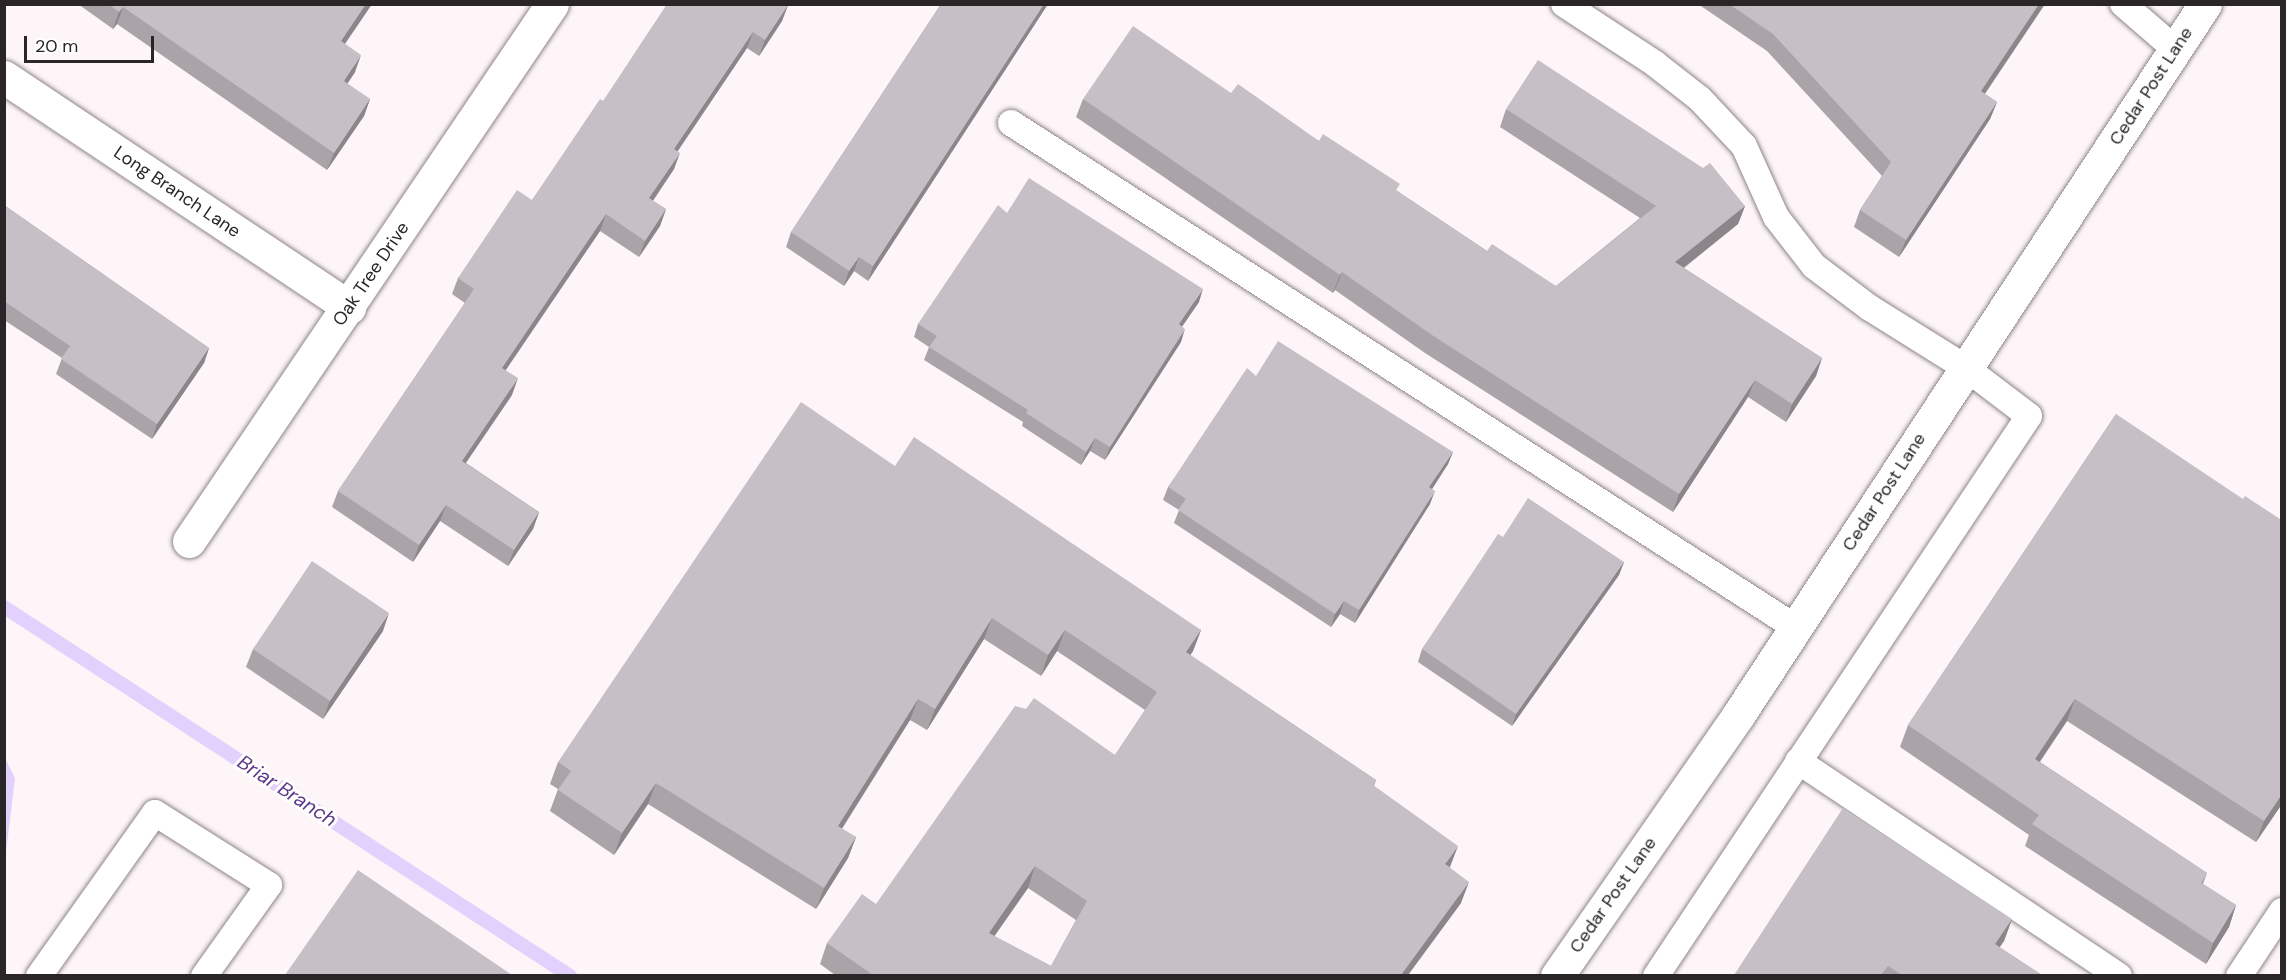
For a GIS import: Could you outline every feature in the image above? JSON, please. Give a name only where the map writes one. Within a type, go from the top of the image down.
[{"type":"street","name":"Oak Tree Drive","points":[[189,541],[552,4]]},
{"type":"street","name":"Cedar Post Lane","points":[[1557,975],[1795,627],[2205,4]]},
{"type":"street","name":"Long Branch Lane","points":[[4,77],[349,307]]},
{"type":"lane","points":[[1564,4],[1654,63],[1700,99],[1744,146],[1776,217],[1814,266],[1870,308],[1966,368],[2029,416],[1656,975]]},
{"type":"lane","points":[[2123,4],[2175,50]]},
{"type":"lane","points":[[1011,123],[1795,627]]},
{"type":"lane","points":[[1798,761],[2119,975]]},
{"type":"lane","points":[[39,975],[155,813],[268,885],[204,975]]},
{"type":"lane","points":[[2239,975],[2282,911]]},
{"type":"shaded area","points":[[5,758],[15,778],[4,860]]},
{"type":"building","points":[[108,4],[366,4],[341,41],[361,55],[344,81],[370,99],[334,153],[123,7],[119,12]]},
{"type":"building","points":[[667,4],[788,5],[765,40],[753,32],[674,149],[680,153],[649,198],[666,209],[645,241],[606,214],[502,368],[518,378],[462,461],[539,512],[514,550],[446,505],[419,545],[338,491],[474,289],[458,278],[517,190],[532,200],[600,99],[603,101]]},
{"type":"building","points":[[941,4],[1044,4],[873,266],[859,257],[849,271],[791,232]]},
{"type":"building","points":[[1729,4],[2039,4],[1981,91],[1997,102],[1906,240],[1860,210],[1891,162],[1773,34]]},
{"type":"building","points":[[1133,26],[1231,93],[1238,84],[1319,141],[1323,134],[1400,184],[1396,190],[1487,251],[1492,244],[1556,286],[1656,206],[1506,109],[1538,60],[1703,168],[1710,163],[1745,206],[1675,262],[1822,358],[1792,404],[1755,380],[1679,494],[1432,335],[1342,272],[1340,275],[1083,99]]},
{"type":"building","points":[[1029,178],[1203,289],[1179,324],[1185,329],[1110,447],[1095,438],[1086,452],[1026,413],[1028,410],[929,347],[937,336],[918,324],[998,205],[1007,213]]},
{"type":"building","points":[[4,205],[209,348],[157,424],[61,359],[70,346],[4,301]]},
{"type":"building","points":[[1278,341],[1453,452],[1429,487],[1435,491],[1359,610],[1344,601],[1335,614],[1178,510],[1186,499],[1168,487],[1247,368],[1256,376]]},
{"type":"building","points":[[801,402],[895,466],[914,437],[1201,630],[1186,652],[1376,780],[1373,785],[1458,846],[1445,864],[1469,882],[1401,975],[873,975],[827,943],[862,894],[876,904],[1015,706],[1026,709],[1034,698],[1115,755],[1157,692],[1065,630],[1048,655],[992,618],[935,709],[918,699],[838,826],[856,837],[824,888],[656,783],[622,833],[558,790],[571,771],[558,762]],"holes":[[[1035,866],[1087,901],[1051,966],[989,933]]]},
{"type":"building","points":[[2116,414],[2243,499],[2245,496],[2280,519],[2282,517],[2282,794],[2264,821],[2075,699],[2035,759],[2207,873],[2201,883],[2236,905],[2213,943],[2032,824],[2039,815],[1908,725]]},
{"type":"building","points":[[1528,498],[1624,562],[1516,714],[1422,649],[1498,534],[1503,537]]},
{"type":"building","points":[[312,561],[389,613],[330,701],[253,649]]},
{"type":"building","points":[[1843,808],[2012,919],[1995,944],[2042,975],[1902,975],[1888,966],[1881,975],[1734,975]]},
{"type":"building","points":[[358,870],[512,975],[285,975]]},
{"type":"waterway","name":"Briar Branch","points":[[4,607],[570,976]]}]
